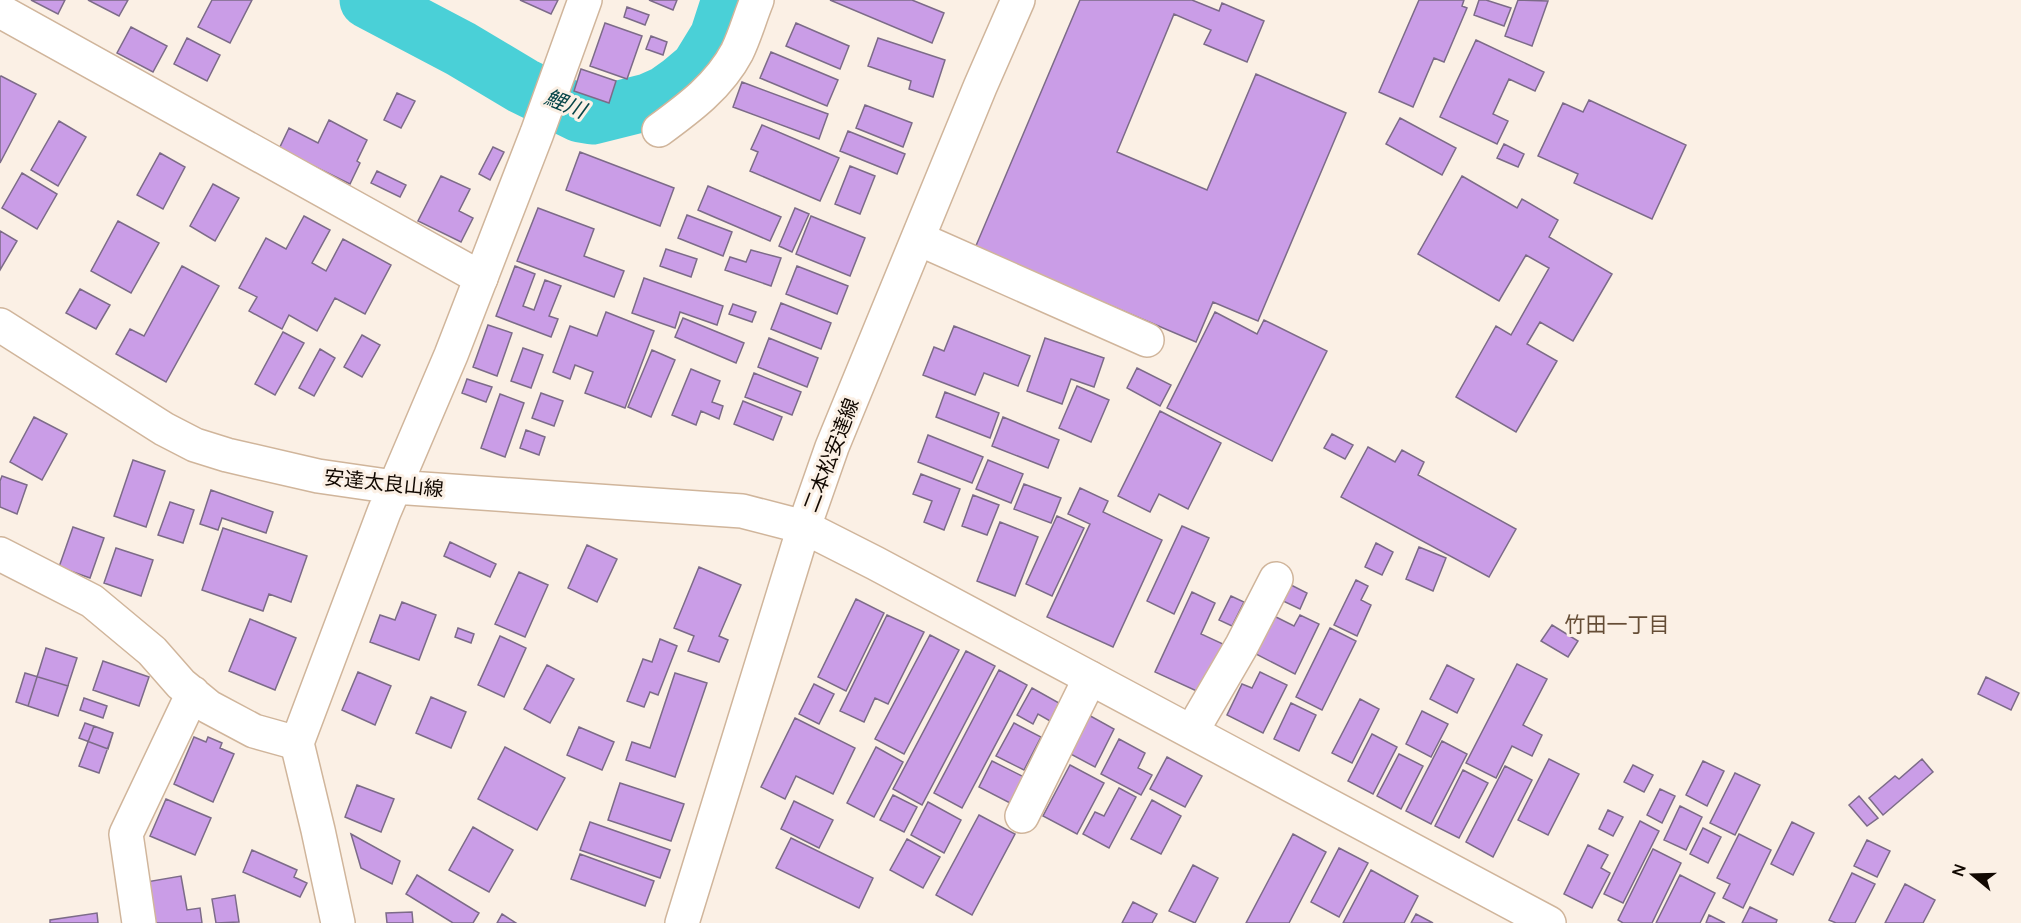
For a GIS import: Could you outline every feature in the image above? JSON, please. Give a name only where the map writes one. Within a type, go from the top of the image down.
[{"type":"street","points":[[338,923],[297,743],[394,487],[451,355],[481,278],[585,0]]},
{"type":"street","points":[[659,130],[702,98],[721,76],[736,53],[757,0]]},
{"type":"street","name":"二本松安達線","points":[[682,923],[804,527],[832,447],[1018,0]]},
{"type":"street","points":[[0,11],[481,278]]},
{"type":"street","points":[[919,239],[1147,340]]},
{"type":"street","name":"安達太良山線","points":[[0,325],[141,415],[195,445],[279,468],[394,487],[742,511],[804,527],[1192,731],[1549,923]]},
{"type":"street","points":[[0,554],[92,602],[152,651],[181,684],[209,707],[254,731],[297,743]]},
{"type":"street","points":[[1192,731],[1242,645],[1276,579]]},
{"type":"street","points":[[1022,816],[1090,678]]},
{"type":"street","points":[[139,923],[126,834],[193,693]]},
{"type":"building","points":[[31,0],[65,0],[58,14]]},
{"type":"building","points":[[88,0],[128,0],[119,16]]},
{"type":"building","points":[[212,0],[252,0],[230,43],[198,27]]},
{"type":"building","points":[[520,0],[558,0],[551,14]]},
{"type":"building","points":[[649,0],[677,0],[673,10]]},
{"type":"building","points":[[830,0],[912,0],[944,13],[932,43]]},
{"type":"building","points":[[1080,0],[1192,0],[1219,11],[1222,3],[1264,21],[1247,62],[1204,44],[1211,30],[1174,14],[1117,152],[1207,190],[1256,74],[1346,113],[1258,321],[1213,302],[1196,342],[975,248]]},
{"type":"building","points":[[1419,0],[1464,0],[1462,6],[1467,8],[1444,62],[1434,58],[1413,107],[1379,92]]},
{"type":"building","points":[[1479,0],[1511,8],[1504,26],[1474,15]]},
{"type":"building","points":[[1518,0],[1548,1],[1532,46],[1505,36]]},
{"type":"building","points":[[627,7],[649,15],[645,25],[624,17]]},
{"type":"building","points":[[605,23],[642,36],[627,79],[590,66]]},
{"type":"building","points":[[796,23],[849,46],[840,69],[786,46]]},
{"type":"building","points":[[131,27],[167,46],[153,72],[117,53]]},
{"type":"building","points":[[651,36],[667,42],[663,55],[646,49]]},
{"type":"building","points":[[187,38],[220,55],[207,81],[174,64]]},
{"type":"building","points":[[878,38],[945,60],[933,97],[909,89],[911,81],[868,66]]},
{"type":"building","points":[[1476,40],[1544,72],[1535,91],[1509,79],[1493,114],[1508,121],[1497,144],[1440,117]]},
{"type":"building","points":[[771,52],[838,80],[827,106],[760,78]]},
{"type":"building","points":[[581,69],[616,81],[609,103],[574,91]]},
{"type":"building","points":[[0,77],[36,94],[0,163]]},
{"type":"building","points":[[742,82],[828,114],[819,139],[733,107]]},
{"type":"building","points":[[397,93],[415,101],[401,128],[384,120]]},
{"type":"building","points":[[1589,100],[1686,145],[1652,219],[1574,183],[1578,174],[1538,156],[1563,103],[1583,112]]},
{"type":"building","points":[[865,105],[912,123],[903,147],[856,128]]},
{"type":"building","points":[[1400,118],[1456,148],[1442,175],[1386,144]]},
{"type":"building","points":[[329,120],[367,140],[350,184],[279,149],[289,128],[318,143]]},
{"type":"building","points":[[59,121],[86,137],[58,186],[31,170]]},
{"type":"building","points":[[762,125],[839,158],[820,201],[750,171],[758,152],[751,149]]},
{"type":"building","points":[[848,131],[905,154],[897,174],[840,151]]},
{"type":"building","points":[[1504,144],[1524,154],[1518,167],[1497,158]]},
{"type":"building","points":[[493,147],[504,152],[490,180],[479,174]]},
{"type":"building","points":[[580,152],[674,188],[660,226],[566,190]]},
{"type":"building","points":[[160,153],[185,167],[163,209],[137,195]]},
{"type":"building","points":[[850,166],[875,176],[860,214],[835,204]]},
{"type":"building","points":[[377,171],[406,185],[400,197],[371,183]]},
{"type":"building","points":[[22,173],[57,194],[37,229],[2,208]]},
{"type":"building","points":[[441,176],[470,189],[459,211],[473,218],[461,242],[418,221]]},
{"type":"building","points":[[1462,176],[1517,208],[1522,199],[1558,220],[1549,237],[1612,274],[1573,341],[1540,322],[1527,344],[1557,361],[1516,432],[1456,397],[1496,326],[1511,335],[1549,268],[1526,255],[1499,301],[1418,254]]},
{"type":"building","points":[[213,184],[239,198],[215,241],[190,226]]},
{"type":"building","points":[[708,186],[781,217],[770,241],[698,210]]},
{"type":"building","points":[[538,208],[594,229],[584,256],[624,271],[614,297],[517,261]]},
{"type":"building","points":[[795,208],[809,214],[792,252],[779,246]]},
{"type":"building","points":[[687,215],[732,232],[723,256],[678,238]]},
{"type":"building","points":[[304,216],[330,230],[312,263],[326,271],[343,239],[391,265],[365,314],[335,298],[317,331],[289,315],[282,329],[249,311],[257,297],[239,288],[266,238],[286,249]]},
{"type":"building","points":[[811,216],[865,238],[850,276],[796,254]]},
{"type":"building","points":[[118,221],[159,243],[131,293],[91,271]]},
{"type":"building","points":[[0,231],[17,241],[0,270]]},
{"type":"building","points":[[666,249],[697,259],[691,277],[660,266]]},
{"type":"building","points":[[751,250],[781,258],[771,286],[725,270],[730,257],[746,262]]},
{"type":"building","points":[[182,266],[219,286],[166,382],[116,354],[130,329],[144,336]]},
{"type":"building","points":[[515,266],[535,274],[523,306],[534,310],[545,280],[561,286],[549,316],[558,319],[551,337],[496,316]]},
{"type":"building","points":[[797,266],[848,286],[837,314],[786,294]]},
{"type":"building","points":[[644,278],[723,306],[717,325],[680,312],[675,328],[632,313]]},
{"type":"building","points":[[80,289],[110,305],[96,329],[66,313]]},
{"type":"building","points":[[781,303],[831,323],[821,349],[771,329]]},
{"type":"building","points":[[733,304],[756,312],[752,322],[729,314]]},
{"type":"building","points":[[606,312],[654,331],[625,408],[585,393],[593,372],[575,365],[570,379],[553,372],[570,326],[597,336]]},
{"type":"building","points":[[1215,312],[1257,334],[1264,320],[1327,351],[1272,461],[1167,408]]},
{"type":"building","points":[[683,318],[744,343],[736,363],[675,337]]},
{"type":"building","points":[[488,325],[512,333],[497,376],[473,367]]},
{"type":"building","points":[[954,326],[1030,356],[1018,386],[984,373],[975,395],[923,375],[934,347],[944,351]]},
{"type":"building","points":[[283,332],[304,343],[275,395],[255,384]]},
{"type":"building","points":[[362,335],[380,345],[362,377],[344,367]]},
{"type":"building","points":[[769,338],[818,358],[807,387],[758,367]]},
{"type":"building","points":[[1045,338],[1104,358],[1094,387],[1071,379],[1062,404],[1027,391]]},
{"type":"building","points":[[523,348],[543,355],[531,388],[511,381]]},
{"type":"building","points":[[320,349],[335,358],[314,396],[299,388]]},
{"type":"building","points":[[652,350],[675,360],[651,417],[628,407]]},
{"type":"building","points":[[1137,368],[1171,385],[1160,406],[1127,388]]},
{"type":"building","points":[[691,369],[720,381],[712,402],[723,406],[719,419],[701,411],[696,425],[672,415]]},
{"type":"building","points":[[754,373],[801,392],[792,415],[745,397]]},
{"type":"building","points":[[467,379],[492,387],[486,402],[462,393]]},
{"type":"building","points":[[1077,386],[1109,400],[1091,442],[1059,428]]},
{"type":"building","points":[[945,392],[999,413],[990,438],[936,417]]},
{"type":"building","points":[[541,393],[563,401],[554,426],[532,418]]},
{"type":"building","points":[[500,394],[524,403],[505,457],[481,448]]},
{"type":"building","points":[[743,401],[782,417],[773,440],[734,424]]},
{"type":"building","points":[[1160,411],[1221,443],[1188,509],[1159,494],[1150,512],[1118,496]]},
{"type":"building","points":[[34,417],[67,434],[42,480],[10,462]]},
{"type":"building","points":[[1003,417],[1059,440],[1048,468],[992,446]]},
{"type":"building","points":[[526,430],[545,437],[539,455],[520,448]]},
{"type":"building","points":[[1332,434],[1353,445],[1345,459],[1324,448]]},
{"type":"building","points":[[928,435],[983,457],[972,483],[918,462]]},
{"type":"building","points":[[1368,447],[1395,462],[1402,450],[1424,462],[1418,475],[1516,529],[1489,577],[1341,497]]},
{"type":"building","points":[[133,460],[165,471],[146,527],[114,516]]},
{"type":"building","points":[[988,460],[1023,474],[1011,503],[976,489]]},
{"type":"building","points":[[921,474],[960,489],[944,530],[924,522],[932,501],[913,494]]},
{"type":"building","points":[[2,476],[27,485],[17,514],[0,507]]},
{"type":"building","points":[[1024,484],[1061,498],[1051,523],[1014,509]]},
{"type":"building","points":[[1080,488],[1108,501],[1103,512],[1162,540],[1113,647],[1047,617],[1090,524],[1068,514]]},
{"type":"building","points":[[211,490],[273,512],[266,533],[222,518],[218,530],[200,524]]},
{"type":"building","points":[[973,495],[999,505],[987,535],[962,526]]},
{"type":"building","points":[[170,502],[194,510],[183,543],[158,535]]},
{"type":"building","points":[[1057,516],[1084,528],[1052,596],[1026,584]]},
{"type":"building","points":[[1000,522],[1038,537],[1015,596],[977,581]]},
{"type":"building","points":[[1182,526],[1209,538],[1174,614],[1147,601]]},
{"type":"building","points":[[73,527],[104,538],[90,578],[59,567]]},
{"type":"building","points":[[223,528],[307,556],[291,602],[269,594],[263,611],[202,590]]},
{"type":"building","points":[[450,542],[496,564],[490,577],[444,556]]},
{"type":"building","points":[[1376,543],[1393,552],[1382,575],[1365,567]]},
{"type":"building","points":[[587,545],[617,559],[597,602],[568,588]]},
{"type":"building","points":[[1419,547],[1446,558],[1433,591],[1406,579]]},
{"type":"building","points":[[116,548],[153,560],[141,596],[104,583]]},
{"type":"building","points":[[699,567],[741,585],[719,636],[728,640],[719,662],[688,651],[694,636],[674,628]]},
{"type":"building","points":[[519,572],[548,585],[525,637],[495,624]]},
{"type":"building","points":[[1356,580],[1368,586],[1361,600],[1371,605],[1357,636],[1334,625]]},
{"type":"building","points":[[1291,585],[1307,593],[1300,609],[1283,601]]},
{"type":"building","points":[[1192,592],[1215,603],[1201,634],[1223,644],[1201,693],[1155,672]]},
{"type":"building","points":[[1231,596],[1244,602],[1232,626],[1219,620]]},
{"type":"building","points":[[856,599],[884,613],[846,691],[818,677]]},
{"type":"building","points":[[402,602],[436,615],[419,660],[370,642],[380,615],[395,620]]},
{"type":"building","points":[[887,615],[924,632],[888,704],[875,698],[864,722],[840,711]]},
{"type":"building","points":[[1272,615],[1294,626],[1300,615],[1319,624],[1295,674],[1254,653]]},
{"type":"building","points":[[250,619],[296,638],[275,690],[229,671]]},
{"type":"building","points":[[1552,625],[1578,641],[1568,657],[1541,641]]},
{"type":"building","points":[[458,628],[474,634],[471,643],[455,637]]},
{"type":"building","points":[[1330,628],[1356,641],[1322,710],[1296,697]]},
{"type":"building","points":[[930,635],[959,650],[904,754],[875,739]]},
{"type":"building","points":[[500,636],[526,648],[504,697],[478,685]]},
{"type":"building","points":[[660,639],[677,646],[658,695],[650,692],[644,707],[627,701],[643,659],[652,662]]},
{"type":"building","points":[[46,648],[77,658],[58,716],[28,706]]},
{"type":"building","points":[[966,651],[995,666],[922,805],[893,789]]},
{"type":"building","points":[[103,661],[149,677],[139,706],[93,690]]},
{"type":"building","points":[[1517,664],[1547,679],[1523,725],[1542,735],[1532,756],[1512,746],[1496,778],[1466,763]]},
{"type":"building","points":[[547,665],[574,679],[550,723],[524,709]]},
{"type":"building","points":[[1447,665],[1474,679],[1457,713],[1430,699]]},
{"type":"building","points":[[999,670],[1027,685],[962,808],[934,793]]},
{"type":"building","points":[[358,672],[391,686],[375,725],[342,710]]},
{"type":"building","points":[[1260,672],[1287,685],[1263,733],[1227,715],[1242,684],[1252,688]]},
{"type":"building","points":[[25,673],[68,686],[58,716],[16,702]]},
{"type":"building","points":[[675,673],[707,683],[675,777],[626,760],[632,742],[650,748]]},
{"type":"building","points":[[1986,677],[2019,693],[2011,710],[1978,694]]},
{"type":"building","points":[[814,684],[834,694],[819,724],[799,714]]},
{"type":"building","points":[[1032,688],[1059,703],[1050,721],[1038,714],[1033,724],[1017,715]]},
{"type":"building","points":[[431,697],[466,712],[451,748],[416,733]]},
{"type":"building","points":[[84,698],[107,706],[103,718],[80,710]]},
{"type":"building","points":[[1360,699],[1379,709],[1352,763],[1332,753]]},
{"type":"building","points":[[1291,703],[1316,715],[1299,751],[1274,739]]},
{"type":"building","points":[[1422,711],[1448,724],[1431,757],[1406,744]]},
{"type":"building","points":[[1085,713],[1114,729],[1095,767],[1065,751]]},
{"type":"building","points":[[795,718],[855,748],[833,794],[796,776],[785,799],[761,787]]},
{"type":"building","points":[[85,723],[113,733],[108,749],[79,738]]},
{"type":"building","points":[[1014,723],[1041,737],[1024,770],[996,756]]},
{"type":"building","points":[[94,726],[113,733],[99,773],[79,766]]},
{"type":"building","points":[[579,727],[614,742],[602,770],[567,755]]},
{"type":"building","points":[[1372,734],[1397,747],[1373,794],[1348,781]]},
{"type":"building","points":[[194,737],[206,742],[208,737],[222,743],[220,748],[234,754],[213,802],[174,784]]},
{"type":"building","points":[[1119,739],[1145,753],[1138,768],[1152,775],[1141,795],[1101,774]]},
{"type":"building","points":[[1442,741],[1467,754],[1431,824],[1406,811]]},
{"type":"building","points":[[505,747],[565,778],[537,830],[478,799]]},
{"type":"building","points":[[876,747],[903,762],[874,817],[847,803]]},
{"type":"building","points":[[1399,754],[1423,766],[1401,809],[1377,796]]},
{"type":"building","points":[[1167,757],[1202,776],[1185,807],[1150,789]]},
{"type":"building","points":[[1549,759],[1579,774],[1548,835],[1518,820]]},
{"type":"building","points":[[1922,759],[1933,772],[1883,815],[1869,798],[1895,776],[1899,779]]},
{"type":"building","points":[[992,761],[1024,777],[1010,803],[979,787]]},
{"type":"building","points":[[1703,761],[1724,771],[1707,806],[1686,795]]},
{"type":"building","points":[[1070,765],[1104,783],[1077,834],[1043,816]]},
{"type":"building","points":[[1633,765],[1653,775],[1644,792],[1624,782]]},
{"type":"building","points":[[1505,766],[1532,780],[1493,857],[1466,842]]},
{"type":"building","points":[[1463,770],[1488,783],[1459,838],[1435,826]]},
{"type":"building","points":[[1735,773],[1760,785],[1735,835],[1710,823]]},
{"type":"building","points":[[620,783],[684,804],[671,841],[608,820]]},
{"type":"building","points":[[357,785],[394,799],[381,832],[345,817]]},
{"type":"building","points":[[1119,788],[1136,797],[1109,848],[1083,834],[1095,812],[1104,816]]},
{"type":"building","points":[[1660,789],[1675,796],[1662,823],[1647,815]]},
{"type":"building","points":[[893,795],[917,807],[904,832],[880,820]]},
{"type":"building","points":[[1859,796],[1878,818],[1867,826],[1849,805]]},
{"type":"building","points":[[166,799],[211,818],[195,855],[150,836]]},
{"type":"building","points":[[1152,800],[1181,816],[1161,854],[1131,839]]},
{"type":"building","points":[[794,801],[833,820],[819,848],[781,829]]},
{"type":"building","points":[[928,802],[961,820],[944,853],[911,835]]},
{"type":"building","points":[[1680,806],[1702,817],[1686,850],[1664,840]]},
{"type":"building","points":[[1608,810],[1623,817],[1613,836],[1599,829]]},
{"type":"building","points":[[979,815],[1015,834],[972,915],[936,895]]},
{"type":"building","points":[[1640,821],[1659,831],[1623,903],[1604,894]]},
{"type":"building","points":[[590,822],[670,850],[660,878],[580,850]]},
{"type":"building","points":[[1792,822],[1814,833],[1793,875],[1771,864]]},
{"type":"building","points":[[473,827],[513,850],[489,892],[449,870]]},
{"type":"building","points":[[1703,828],[1721,837],[1708,863],[1690,854]]},
{"type":"building","points":[[351,834],[400,861],[392,884],[361,868]]},
{"type":"building","points":[[1293,834],[1326,852],[1289,923],[1246,923]]},
{"type":"building","points":[[1739,834],[1771,850],[1743,908],[1723,898],[1730,884],[1717,878]]},
{"type":"building","points":[[791,838],[873,878],[859,908],[776,868]]},
{"type":"building","points":[[907,839],[940,857],[923,888],[890,870]]},
{"type":"building","points":[[1867,840],[1890,851],[1877,877],[1854,866]]},
{"type":"building","points":[[1588,845],[1608,855],[1601,868],[1610,873],[1592,908],[1564,894]]},
{"type":"building","points":[[1339,848],[1368,863],[1339,917],[1311,902]]},
{"type":"building","points":[[1653,849],[1681,863],[1652,923],[1623,923],[1618,920]]},
{"type":"building","points":[[252,850],[297,870],[294,877],[307,883],[300,897],[243,872]]},
{"type":"building","points":[[580,854],[654,881],[645,906],[571,879]]},
{"type":"building","points":[[1193,865],[1218,878],[1195,923],[1169,911]]},
{"type":"building","points":[[1371,870],[1418,896],[1404,923],[1343,923]]},
{"type":"building","points":[[1852,873],[1875,884],[1855,923],[1836,923],[1829,920]]},
{"type":"building","points":[[417,875],[479,913],[473,923],[453,923],[406,894]]},
{"type":"building","points":[[1680,875],[1715,893],[1700,923],[1656,923]]},
{"type":"building","points":[[181,876],[187,910],[200,908],[202,923],[153,923],[146,882]]},
{"type":"building","points":[[1905,884],[1935,900],[1923,923],[1885,923]]},
{"type":"building","points":[[235,895],[239,922],[216,923],[212,899]]},
{"type":"building","points":[[1133,902],[1157,914],[1152,923],[1122,923]]},
{"type":"building","points":[[1750,907],[1777,920],[1776,923],[1742,923]]},
{"type":"building","points":[[412,912],[413,923],[387,923],[386,913]]},
{"type":"building","points":[[97,913],[98,923],[50,923],[50,920]]},
{"type":"building","points":[[502,914],[516,923],[497,923]]},
{"type":"building","points":[[1416,914],[1433,923],[1411,923]]},
{"type":"building","points":[[1709,915],[1725,923],[1706,923]]},
{"type":"waterway","name":"鯉川","points":[[368,0],[461,49],[523,86],[580,114],[592,116],[648,102],[666,94],[680,84],[699,68],[718,37],[730,0]]},
{"type":"district","name":"竹田一丁目","points":[[1617,625]]}]
